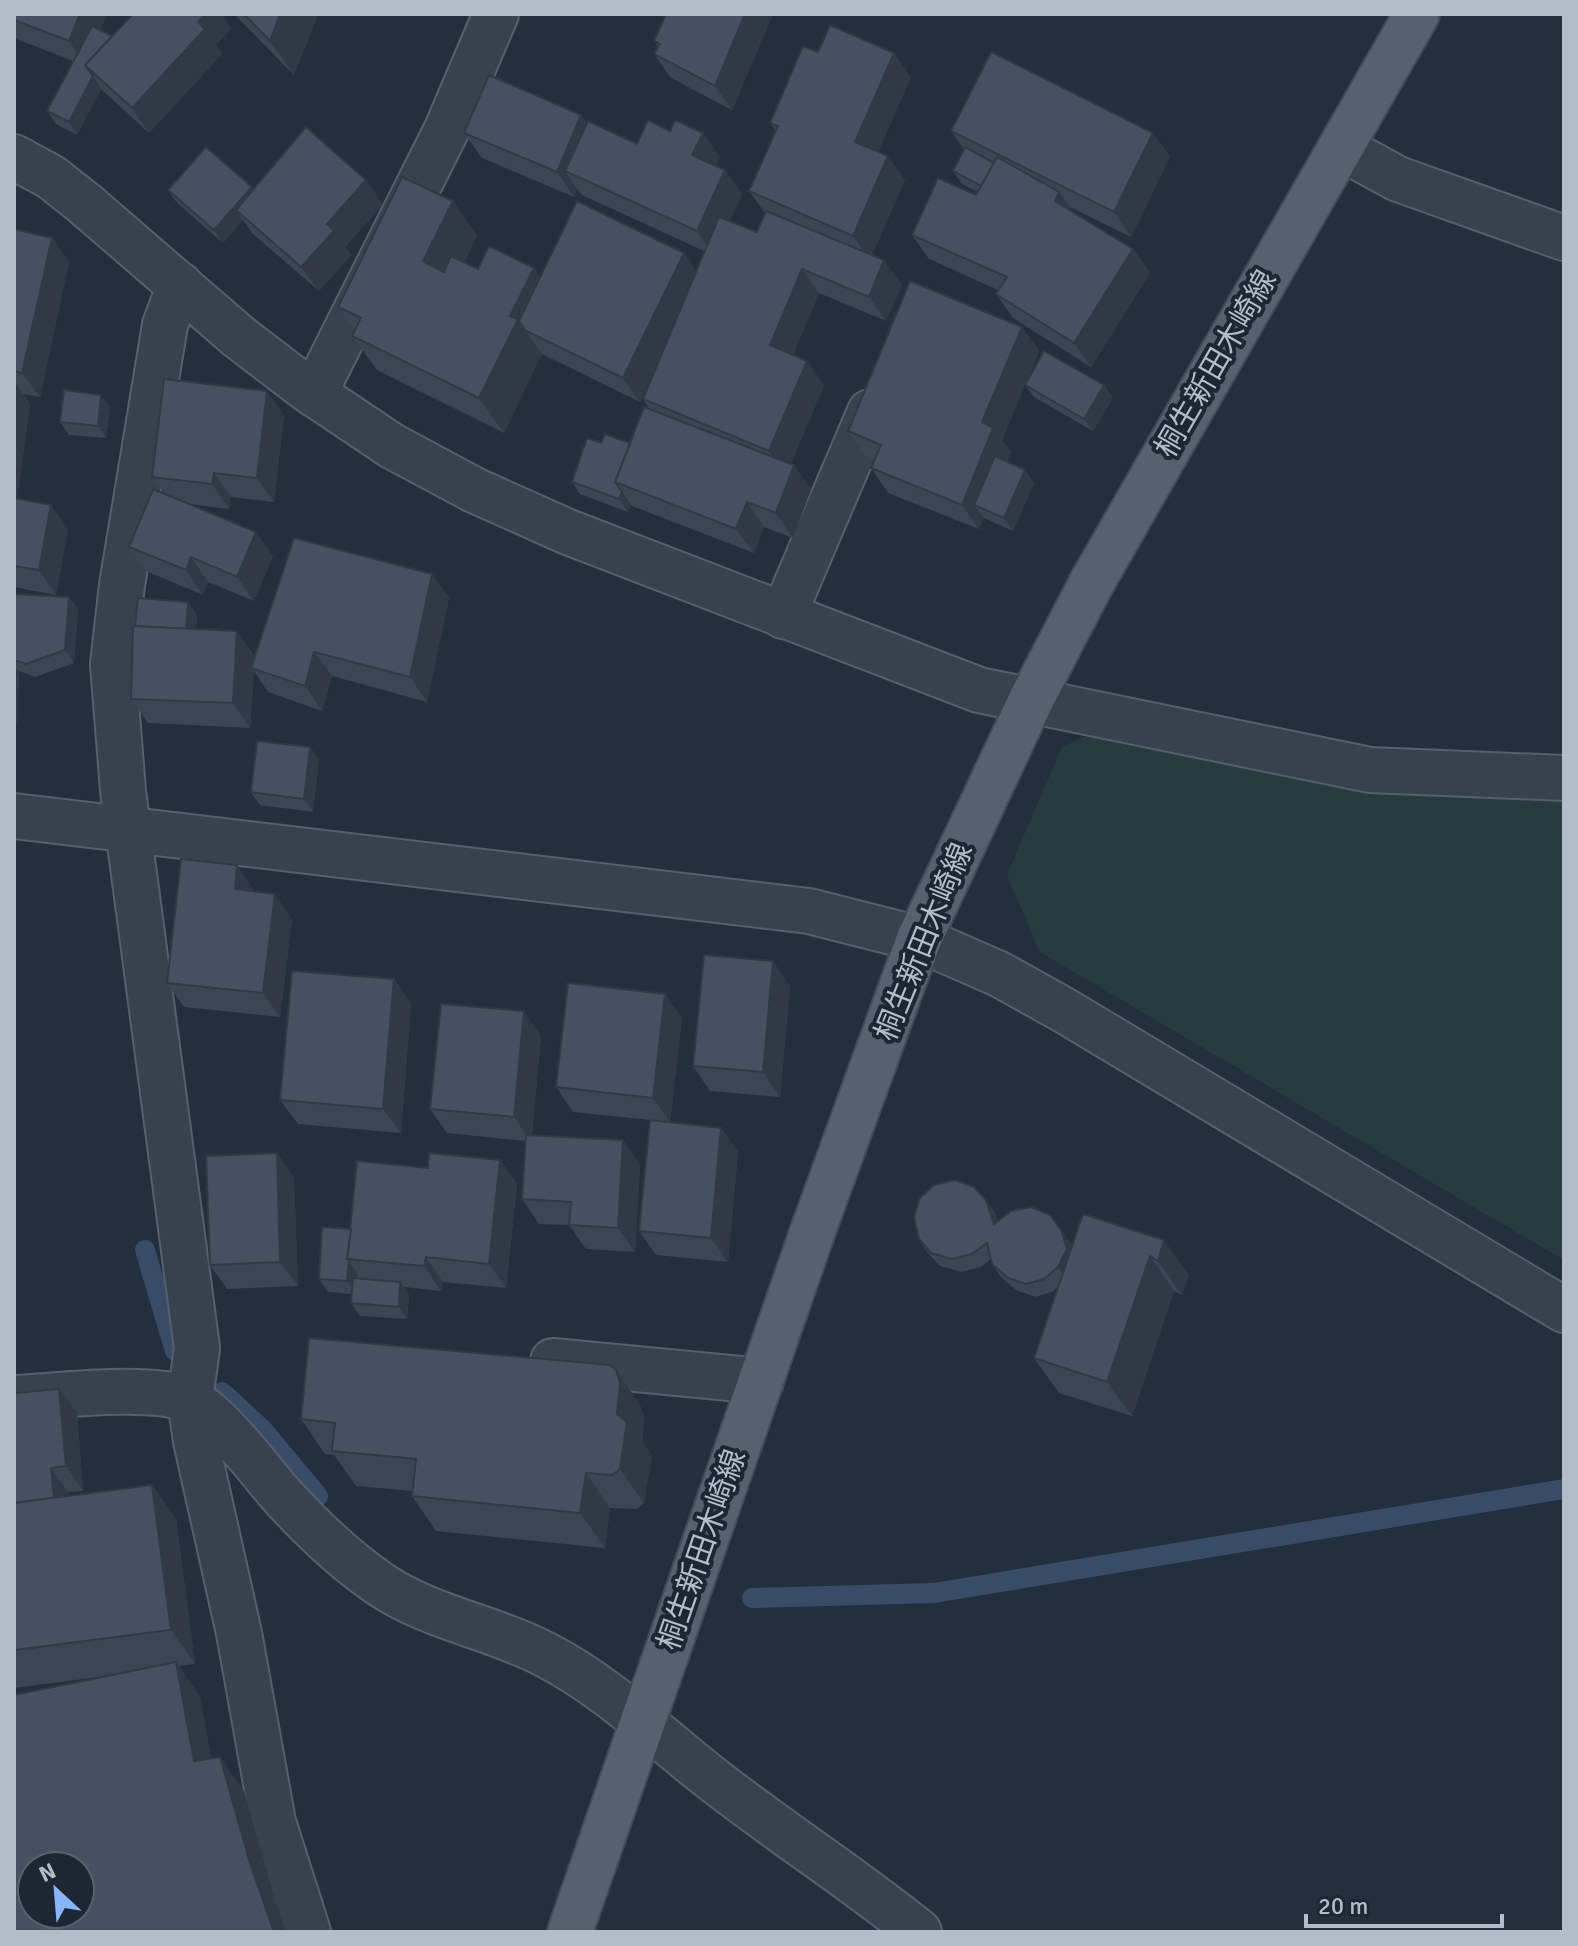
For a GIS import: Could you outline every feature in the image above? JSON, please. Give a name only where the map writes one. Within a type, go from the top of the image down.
[{"type":"main road","name":"桐生新田木崎線","points":[[570,1932],[761,1381],[919,939],[1030,702],[1181,425],[1417,14]]},
{"type":"street","points":[[314,394],[447,129],[496,14]]},
{"type":"street","points":[[1341,148],[1398,179],[1564,238]]},
{"type":"street","points":[[14,157],[62,186],[239,337],[314,394],[392,446],[474,490],[568,532],[957,683],[1030,702],[1370,770],[1564,778]]},
{"type":"street","points":[[180,285],[162,339],[122,585],[113,664],[128,829],[197,1348],[190,1400],[239,1633],[273,1822],[308,1932]]},
{"type":"street","points":[[783,616],[870,412]]},
{"type":"street","points":[[14,816],[809,911],[919,939],[999,974],[1062,1009],[1564,1310]]},
{"type":"street","points":[[510,1357],[761,1381]]},
{"type":"street","points":[[14,1398],[157,1393],[190,1400],[228,1434],[335,1550],[382,1585],[448,1618],[545,1654],[604,1692],[823,1862],[847,1874],[919,1932]]},
{"type":"green space","points":[[1088,735],[1217,761],[1564,787],[1564,1260],[1040,952],[1007,875],[1062,747]]},
{"type":"building","points":[[14,14],[80,14],[69,41],[14,20]]},
{"type":"building","points":[[133,14],[205,14],[198,22],[205,29],[132,108],[85,65]]},
{"type":"building","points":[[244,14],[280,14],[270,41]]},
{"type":"building","points":[[666,14],[745,14],[715,86],[654,54],[660,44],[654,41]]},
{"type":"building","points":[[830,25],[894,53],[855,142],[888,156],[853,236],[749,191],[778,126],[770,123],[803,46],[818,52]]},
{"type":"building","points":[[92,26],[112,36],[85,65],[93,76],[69,122],[47,111]]},
{"type":"building","points":[[991,52],[1153,133],[1114,212],[951,131]]},
{"type":"building","points":[[489,75],[581,115],[557,172],[464,133]]},
{"type":"building","points":[[648,120],[670,131],[675,120],[703,133],[692,155],[725,170],[697,231],[565,171],[588,121],[637,144]]},
{"type":"building","points":[[306,127],[366,180],[327,224],[334,231],[301,267],[236,210]]},
{"type":"building","points":[[206,147],[252,187],[214,230],[168,190]]},
{"type":"building","points":[[965,147],[994,163],[981,186],[953,171]]},
{"type":"building","points":[[997,157],[1059,192],[1055,201],[1133,249],[1074,343],[996,294],[1007,277],[912,235],[938,178],[976,195]]},
{"type":"building","points":[[402,177],[453,201],[423,261],[444,272],[451,256],[478,269],[489,246],[534,268],[510,316],[518,319],[479,398],[352,336],[361,318],[338,307]]},
{"type":"building","points":[[577,201],[684,253],[623,378],[526,331],[519,321]]},
{"type":"building","points":[[766,211],[884,260],[869,297],[802,269],[770,345],[807,361],[769,451],[643,399],[719,217],[757,232]]},
{"type":"building","points":[[14,229],[52,238],[22,373],[14,371]]},
{"type":"building","points":[[910,281],[1022,327],[982,422],[993,428],[962,505],[871,468],[881,445],[848,431]]},
{"type":"building","points":[[1044,351],[1104,385],[1084,419],[1025,385]]},
{"type":"building","points":[[164,379],[267,391],[257,478],[214,473],[212,484],[152,477]]},
{"type":"building","points":[[64,390],[101,395],[98,426],[60,422]]},
{"type":"building","points":[[644,407],[794,465],[776,513],[747,502],[736,529],[615,482]]},
{"type":"building","points":[[605,434],[630,443],[615,482],[622,492],[619,499],[572,482],[587,438],[601,443]]},
{"type":"building","points":[[995,456],[1025,470],[1004,518],[974,505]]},
{"type":"building","points":[[153,489],[256,532],[237,577],[191,557],[186,570],[129,547]]},
{"type":"building","points":[[14,498],[51,505],[39,570],[14,566]]},
{"type":"building","points":[[294,538],[432,574],[410,677],[314,652],[305,686],[251,668]]},
{"type":"building","points":[[14,594],[69,597],[65,650],[26,664],[14,660]]},
{"type":"building","points":[[138,598],[188,602],[186,629],[135,626]]},
{"type":"building","points":[[133,626],[237,631],[233,703],[131,699]]},
{"type":"building","points":[[257,741],[310,747],[304,799],[251,792]]},
{"type":"building","points":[[181,859],[237,865],[235,889],[275,894],[263,993],[167,983]]},
{"type":"building","points":[[704,955],[773,961],[763,1072],[693,1066]]},
{"type":"building","points":[[292,971],[394,979],[383,1109],[280,1100]]},
{"type":"building","points":[[568,983],[665,994],[653,1098],[556,1087]]},
{"type":"building","points":[[441,1004],[524,1011],[514,1117],[430,1109]]},
{"type":"building","points":[[650,1120],[721,1128],[711,1238],[639,1231]]},
{"type":"building","points":[[526,1135],[623,1140],[618,1228],[569,1225],[571,1202],[522,1199]]},
{"type":"building","points":[[277,1153],[280,1262],[210,1265],[206,1156]]},
{"type":"building","points":[[429,1153],[500,1160],[489,1264],[426,1257],[424,1266],[347,1259],[357,1161],[428,1168]]},
{"type":"building","points":[[955,1180],[974,1187],[986,1200],[994,1224],[1011,1211],[1031,1207],[1050,1215],[1061,1230],[1067,1249],[1058,1267],[1044,1279],[1026,1284],[1008,1278],[992,1264],[987,1243],[972,1254],[952,1259],[931,1253],[919,1239],[914,1217],[920,1198],[934,1185]]},
{"type":"building","points":[[1083,1214],[1164,1240],[1158,1261],[1150,1256],[1107,1382],[1034,1358]]},
{"type":"building","points":[[322,1227],[351,1229],[347,1281],[319,1279]]},
{"type":"building","points":[[353,1278],[400,1282],[399,1307],[351,1303]]},
{"type":"building","points":[[309,1338],[610,1365],[616,1370],[620,1383],[617,1414],[627,1422],[620,1469],[612,1475],[586,1473],[580,1513],[412,1496],[416,1459],[332,1451],[335,1423],[301,1419]]},
{"type":"building","points":[[59,1389],[66,1466],[51,1468],[54,1498],[14,1503],[14,1393]]},
{"type":"building","points":[[152,1485],[171,1630],[14,1650],[14,1503]]},
{"type":"building","points":[[176,1662],[194,1761],[220,1757],[250,1863],[274,1932],[14,1932],[14,1695]]},
{"type":"waterway","points":[[145,1250],[175,1351]]},
{"type":"waterway","points":[[222,1392],[262,1429],[318,1496]]},
{"type":"waterway","points":[[752,1598],[934,1593],[1564,1489]]}]
